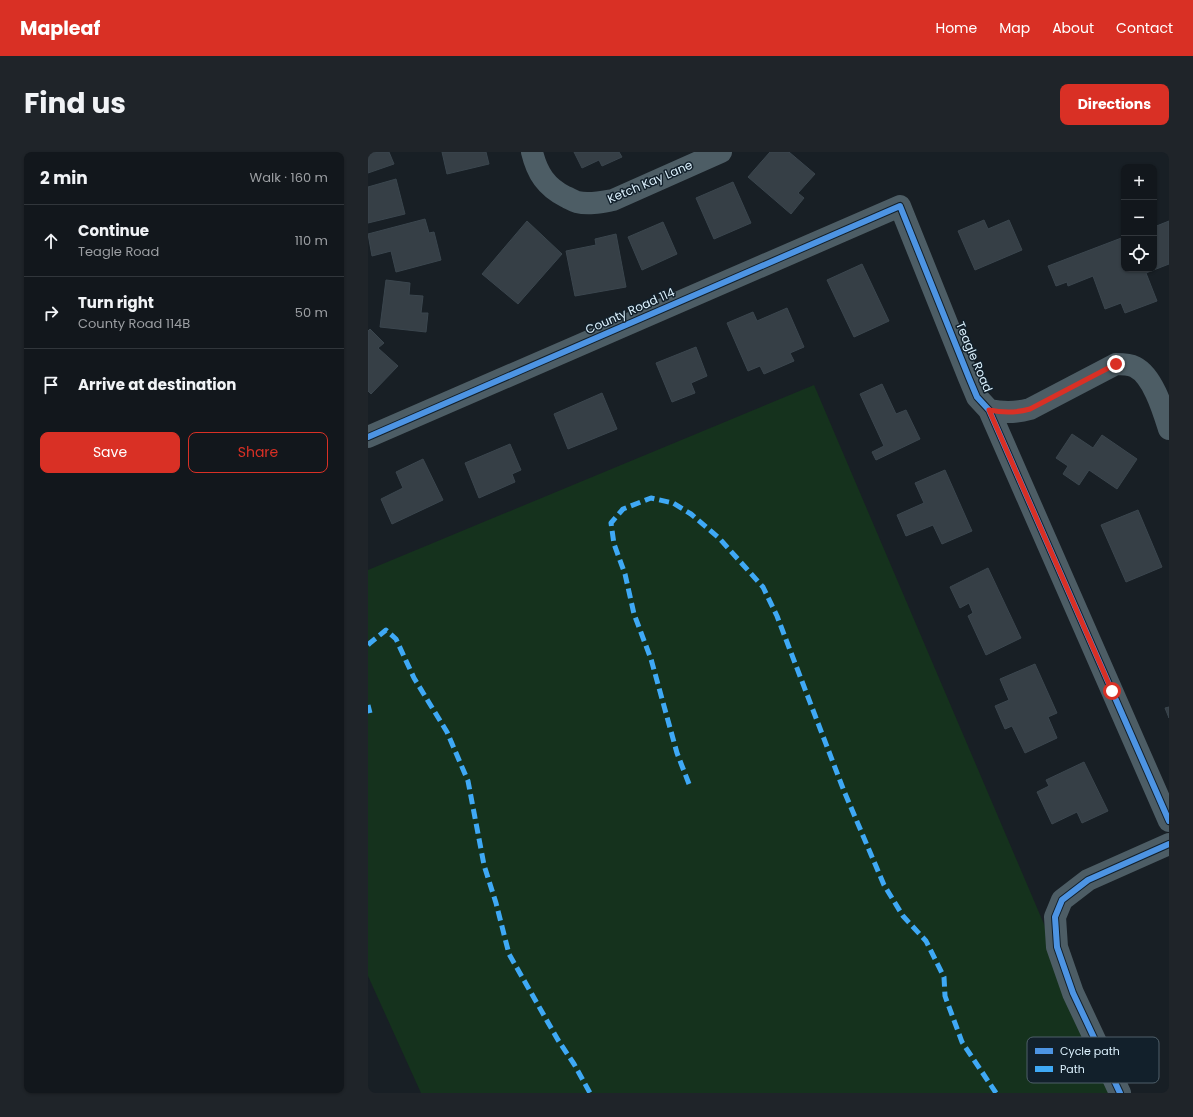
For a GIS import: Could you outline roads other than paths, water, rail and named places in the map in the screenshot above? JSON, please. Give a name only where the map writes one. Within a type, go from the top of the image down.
[{"type":"street","name":"Ketch Kay Lane","points":[[532,152],[534,163],[544,181],[557,192],[577,202],[596,203],[613,200],[721,152]]},
{"type":"street","name":"Teagle Road","points":[[900,206],[977,397],[989,410],[1169,821]]},
{"type":"street","name":"County Road 114","points":[[368,437],[900,206]]},
{"type":"street","points":[[989,410],[1002,413],[1018,412],[1030,409],[1116,364],[1126,365],[1135,367],[1150,382],[1169,429]]},
{"type":"street","points":[[1094,1037],[1073,993],[1057,947],[1055,917],[1062,900],[1088,880],[1169,844]]},
{"type":"street","points":[[1115,1083],[1120,1093]]}]
